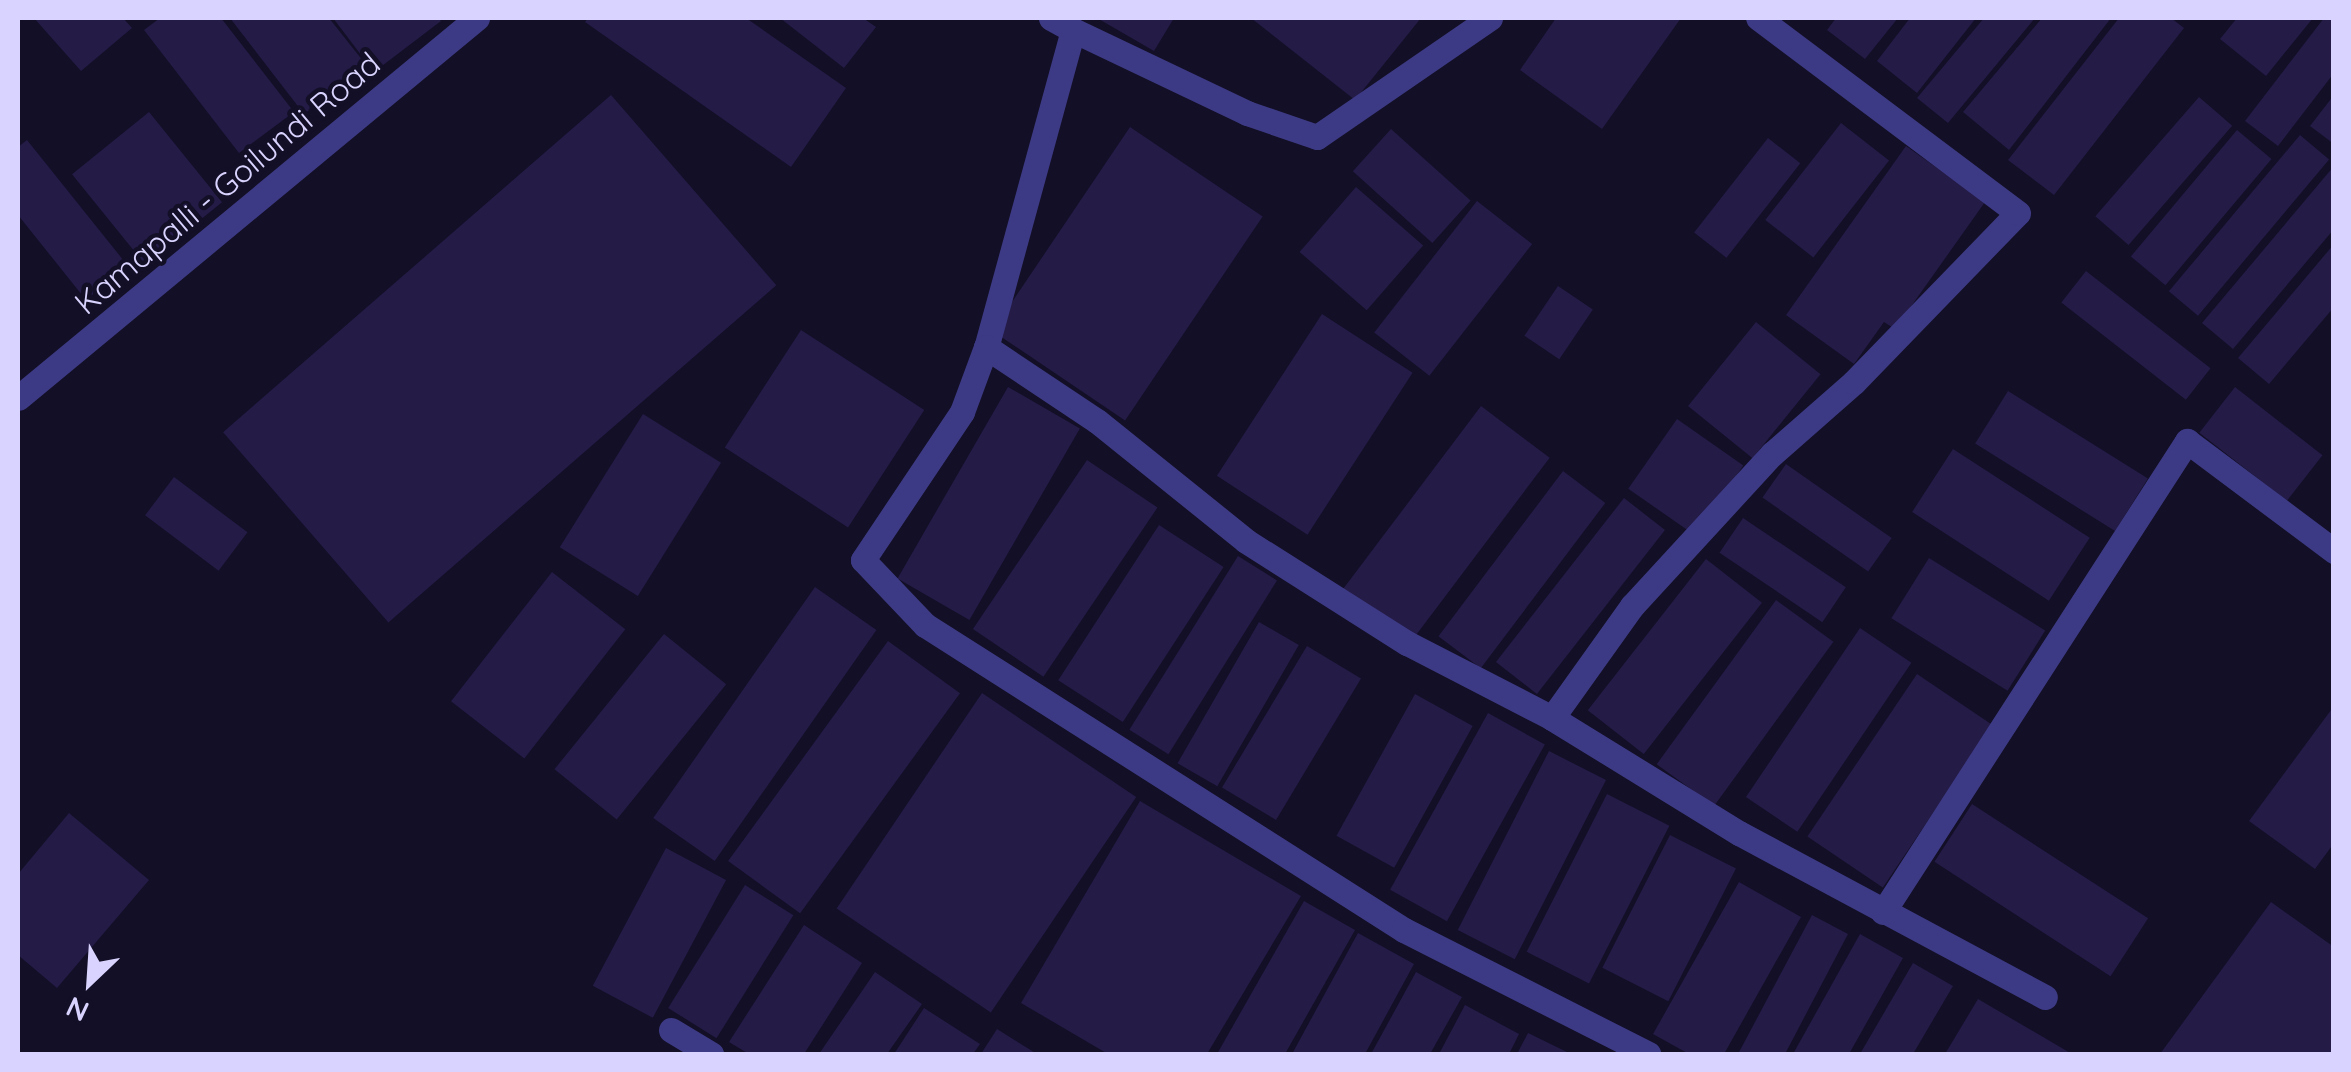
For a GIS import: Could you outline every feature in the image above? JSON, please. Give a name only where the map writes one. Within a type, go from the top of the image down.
[{"type":"street","name":"Kamapalli - Goilundi Road","points":[[22,386],[477,18]]},
{"type":"street","points":[[1490,18],[1317,137],[1246,113],[1062,24],[986,347],[962,412],[863,560],[925,625],[1404,930],[1648,1054]]},
{"type":"street","points":[[1552,718],[1632,606],[1772,454],[1854,382],[2018,213],[1758,18]]},
{"type":"street","points":[[986,347],[1096,421],[1246,541],[1407,643],[1552,718],[1883,912],[2044,996]]},
{"type":"street","points":[[1883,912],[2188,441],[2334,551]]},
{"type":"street","points":[[671,1030],[711,1054]]},
{"type":"building","points":[[34,18],[123,18],[132,28],[81,71]]},
{"type":"building","points":[[160,18],[221,18],[294,112],[239,153],[144,30]]},
{"type":"building","points":[[230,18],[329,18],[367,66],[304,114]]},
{"type":"building","points":[[333,18],[438,18],[441,21],[374,72]]},
{"type":"building","points":[[588,18],[746,18],[846,88],[791,167],[585,22]]},
{"type":"building","points":[[780,18],[863,18],[876,27],[844,68]]},
{"type":"building","points":[[1097,18],[1174,18],[1154,51]]},
{"type":"building","points":[[1251,18],[1421,18],[1355,100]]},
{"type":"building","points":[[1556,18],[1681,18],[1602,129],[1520,70]]},
{"type":"building","points":[[1836,18],[1898,18],[1865,59],[1827,30]]},
{"type":"building","points":[[1910,18],[1976,18],[1917,93],[1877,61]]},
{"type":"building","points":[[1984,18],[2035,18],[1948,123],[1917,98]]},
{"type":"building","points":[[2042,18],[2111,18],[2009,150],[1963,112]]},
{"type":"building","points":[[2119,18],[2171,18],[2184,28],[2054,195],[2008,160]]},
{"type":"building","points":[[2237,18],[2313,18],[2266,76],[2220,39]]},
{"type":"building","points":[[2324,18],[2334,18],[2334,73],[2278,146],[2245,121]]},
{"type":"building","points":[[611,95],[776,285],[388,622],[223,432]]},
{"type":"building","points":[[2334,95],[2334,144],[2310,126]]},
{"type":"building","points":[[2199,97],[2232,126],[2129,245],[2095,216]]},
{"type":"building","points":[[149,112],[222,202],[145,264],[72,174]]},
{"type":"building","points":[[1841,123],[1889,161],[1813,257],[1765,220]]},
{"type":"building","points":[[1130,127],[1263,216],[1125,420],[992,331]]},
{"type":"building","points":[[1391,129],[1471,201],[1432,243],[1353,171]]},
{"type":"building","points":[[2237,130],[2271,159],[2165,285],[2131,256]]},
{"type":"building","points":[[2300,135],[2329,159],[2198,316],[2169,291]]},
{"type":"building","points":[[1768,138],[1800,163],[1726,258],[1694,233]]},
{"type":"building","points":[[27,140],[128,266],[86,300],[18,215],[18,147]]},
{"type":"building","points":[[1906,146],[1985,202],[1895,329],[1884,322],[1854,364],[1786,315]]},
{"type":"building","points":[[2334,166],[2334,229],[2233,349],[2202,323]]},
{"type":"building","points":[[1356,187],[1423,245],[1367,310],[1300,252]]},
{"type":"building","points":[[1477,201],[1532,244],[1429,376],[1374,333]]},
{"type":"building","points":[[2334,244],[2334,307],[2269,384],[2238,358]]},
{"type":"building","points":[[2086,271],[2211,368],[2186,400],[2061,303]]},
{"type":"building","points":[[1558,286],[1593,309],[1559,359],[1524,336]]},
{"type":"building","points":[[1322,314],[1413,373],[1307,535],[1217,476]]},
{"type":"building","points":[[1756,322],[1821,374],[1753,458],[1688,406]]},
{"type":"building","points":[[801,330],[924,410],[848,527],[725,447]]},
{"type":"building","points":[[1008,387],[1080,428],[969,620],[898,578]]},
{"type":"building","points":[[2235,387],[2322,455],[2287,501],[2199,433]]},
{"type":"building","points":[[2008,391],[2148,478],[2115,531],[1975,444]]},
{"type":"building","points":[[1481,406],[1550,458],[1410,643],[1341,591]]},
{"type":"building","points":[[643,414],[721,463],[638,596],[560,547]]},
{"type":"building","points":[[1677,419],[1743,465],[1695,535],[1628,489]]},
{"type":"building","points":[[1953,449],[2090,538],[2049,601],[1912,512]]},
{"type":"building","points":[[1087,460],[1157,508],[1043,677],[973,629]]},
{"type":"building","points":[[1786,464],[1892,538],[1868,572],[1762,498]]},
{"type":"building","points":[[1563,471],[1605,503],[1481,668],[1438,636]]},
{"type":"building","points":[[174,477],[247,532],[219,571],[145,515]]},
{"type":"building","points":[[1624,498],[1665,530],[1537,694],[1496,662]]},
{"type":"building","points":[[1743,518],[1846,587],[1822,622],[1720,553]]},
{"type":"building","points":[[1159,525],[1224,567],[1123,722],[1058,680]]},
{"type":"building","points":[[1238,556],[1277,580],[1168,754],[1129,730]]},
{"type":"building","points":[[1929,558],[2045,631],[2008,691],[1891,618]]},
{"type":"building","points":[[1706,559],[1762,603],[1644,754],[1588,710]]},
{"type":"building","points":[[552,572],[625,629],[524,758],[451,701]]},
{"type":"building","points":[[815,587],[876,630],[715,861],[653,818]]},
{"type":"building","points":[[1776,600],[1833,642],[1714,806],[1657,764]]},
{"type":"building","points":[[1259,622],[1299,645],[1217,786],[1178,763]]},
{"type":"building","points":[[1860,628],[1911,663],[1797,832],[1746,797]]},
{"type":"building","points":[[664,634],[726,684],[617,820],[554,769]]},
{"type":"building","points":[[888,641],[960,693],[800,913],[728,861]]},
{"type":"building","points":[[1307,646],[1361,678],[1276,820],[1222,787]]},
{"type":"building","points":[[1917,674],[1992,725],[1883,887],[1807,836]]},
{"type":"building","points":[[982,693],[1136,797],[991,1013],[837,909]]},
{"type":"building","points":[[1415,694],[1473,726],[1394,868],[1336,836]]},
{"type":"building","points":[[2334,706],[2334,843],[2315,869],[2249,821]]},
{"type":"building","points":[[1488,713],[1545,745],[1447,921],[1390,890]]},
{"type":"building","points":[[1549,751],[1606,780],[1515,959],[1458,930]]},
{"type":"building","points":[[1607,794],[1669,826],[1589,983],[1527,952]]},
{"type":"building","points":[[1140,801],[1301,896],[1207,1054],[1108,1054],[1021,1003]]},
{"type":"building","points":[[1972,804],[2148,918],[2111,976],[1934,862]]},
{"type":"building","points":[[69,813],[149,880],[57,988],[18,955],[18,874]]},
{"type":"building","points":[[1670,835],[1736,869],[1668,1001],[1602,968]]},
{"type":"building","points":[[666,848],[726,880],[653,1018],[593,986]]},
{"type":"building","points":[[1739,882],[1801,917],[1724,1054],[1689,1054],[1653,1034]]},
{"type":"building","points":[[745,885],[793,915],[717,1038],[668,1008]]},
{"type":"building","points":[[1304,901],[1355,930],[1285,1054],[1217,1054]]},
{"type":"building","points":[[2271,902],[2334,947],[2334,1054],[2160,1054]]},
{"type":"building","points":[[1812,915],[1848,934],[1785,1054],[1738,1054]]},
{"type":"building","points":[[804,925],[862,963],[804,1054],[749,1054],[729,1042]]},
{"type":"building","points":[[1358,933],[1414,964],[1365,1054],[1292,1054]]},
{"type":"building","points":[[1860,934],[1903,958],[1849,1054],[1793,1054]]},
{"type":"building","points":[[1913,963],[1953,986],[1913,1054],[1860,1054]]},
{"type":"building","points":[[875,972],[922,1004],[887,1054],[819,1054]]},
{"type":"building","points":[[1416,972],[1462,997],[1430,1054],[1371,1054]]},
{"type":"building","points":[[1978,999],[2072,1054],[1945,1054]]},
{"type":"building","points":[[1465,1005],[1519,1034],[1509,1054],[1439,1054]]},
{"type":"building","points":[[924,1008],[980,1044],[973,1054],[894,1054]]},
{"type":"building","points":[[997,1029],[1037,1054],[981,1054]]},
{"type":"building","points":[[1528,1033],[1571,1054],[1517,1054]]}]
